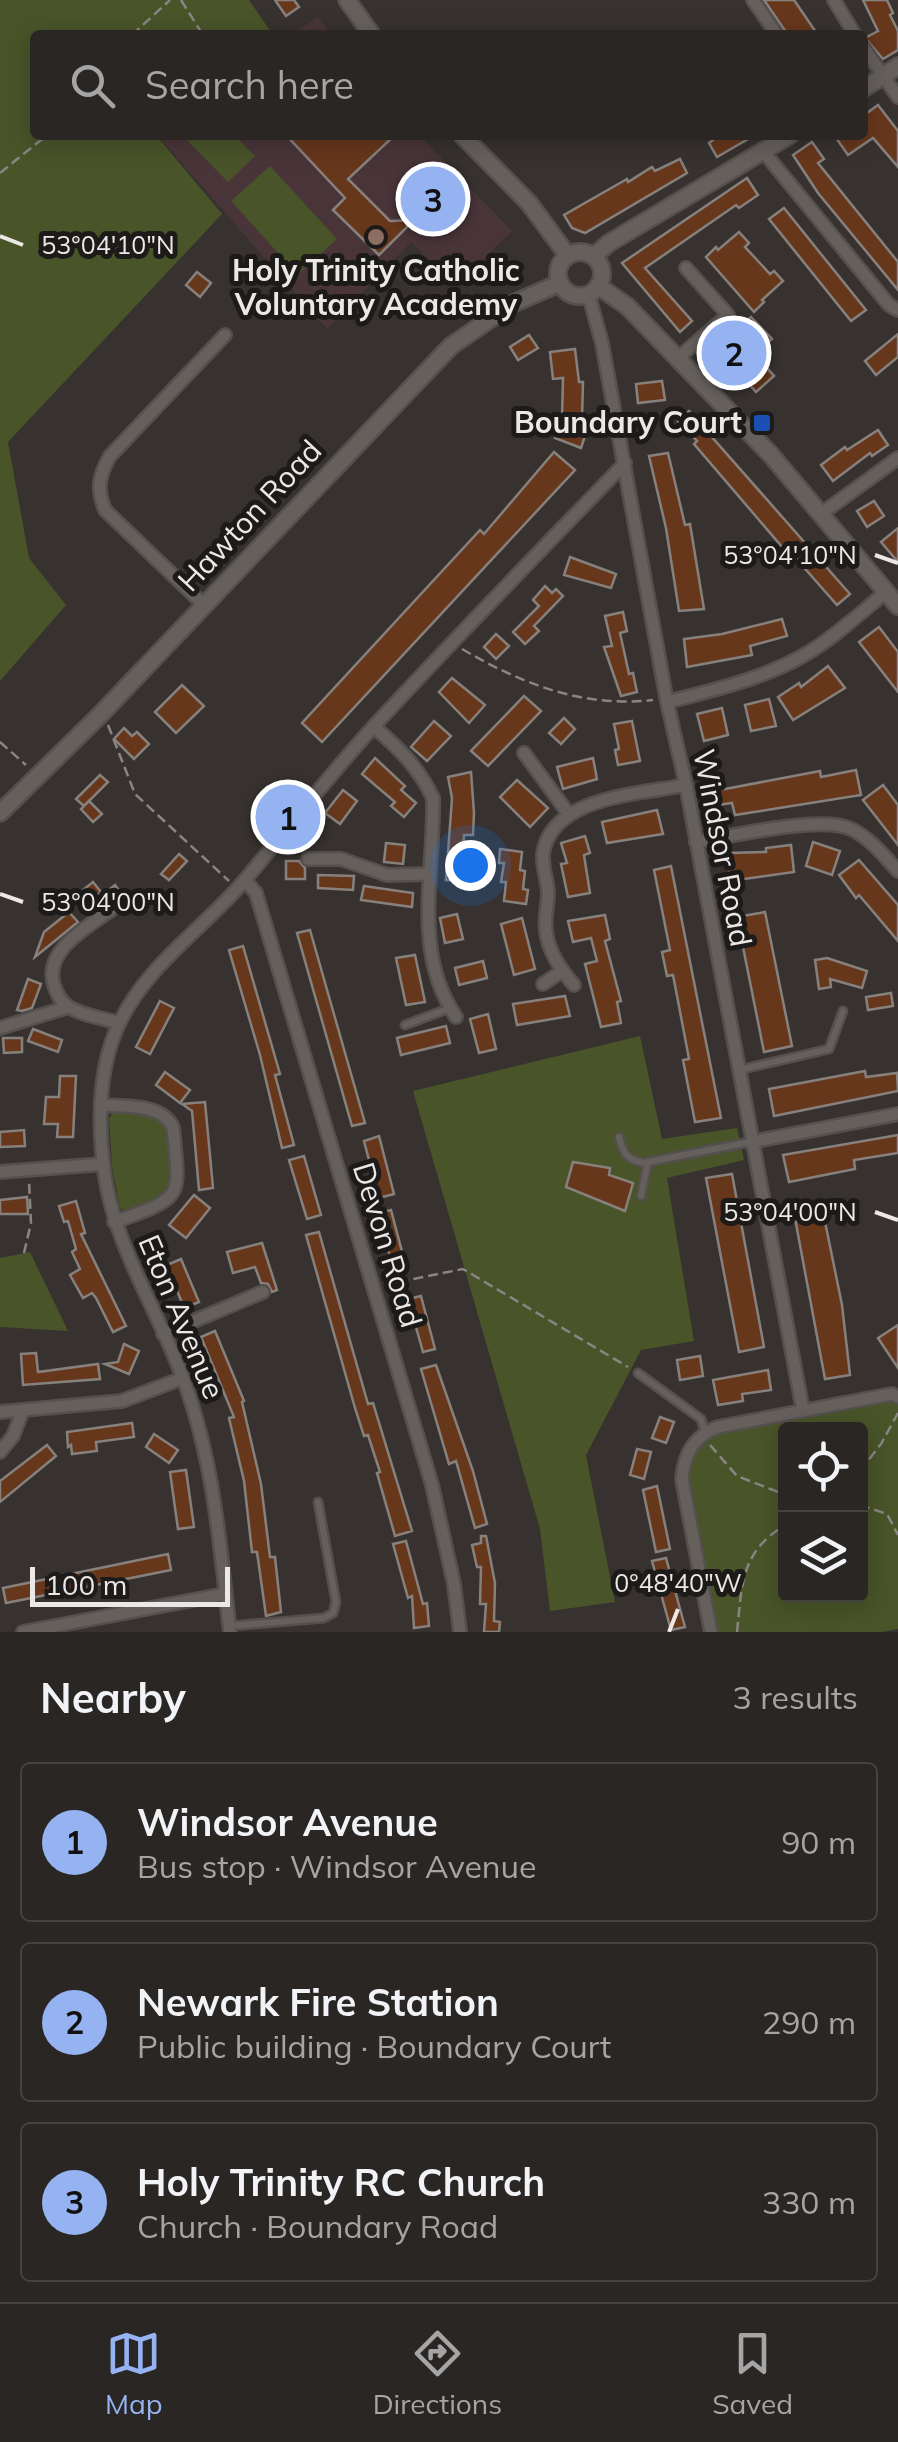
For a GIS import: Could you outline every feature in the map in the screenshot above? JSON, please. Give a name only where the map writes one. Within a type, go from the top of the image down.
[{"type":"street","points":[[348,0],[369,30]]},
{"type":"street","points":[[753,0],[774,30]]},
{"type":"street","points":[[834,0],[853,30]]},
{"type":"street","points":[[868,55],[898,98]]},
{"type":"street","points":[[868,86],[898,66]]},
{"type":"street","points":[[467,140],[530,203],[568,256]]},
{"type":"street","points":[[594,256],[609,242],[782,140]]},
{"type":"street","points":[[763,152],[888,304],[898,310]]},
{"type":"street","points":[[593,291],[602,271],[594,256],[576,251],[561,262],[560,283],[571,295],[593,291],[627,306],[758,442],[898,606]]},
{"type":"street","points":[[677,359],[728,315],[686,268]]},
{"type":"street","name":"Hawton Road","points":[[0,812],[100,715],[451,346],[512,304],[560,283]]},
{"type":"street","name":"Windsor Road","points":[[593,291],[666,700],[686,784],[803,1411]]},
{"type":"street","points":[[204,605],[112,518],[98,494],[100,475],[110,456],[225,336]]},
{"type":"street","points":[[211,350],[223,362]]},
{"type":"street","points":[[821,514],[898,458]]},
{"type":"street","name":"Eton Avenue","points":[[229,1629],[212,1478],[183,1378],[114,1222],[103,1164],[104,1072],[119,1023],[150,976],[241,884],[374,727],[625,463]]},
{"type":"street","points":[[666,700],[732,686],[781,668],[810,652],[886,592]]},
{"type":"street","points":[[374,727],[406,756],[423,777],[432,798],[429,948],[438,984],[453,1012]]},
{"type":"street","points":[[524,753],[568,813]]},
{"type":"street","points":[[574,985],[562,970],[546,932],[548,888],[542,858],[546,840],[568,813],[592,804],[686,784]]},
{"type":"street","points":[[696,842],[824,822],[850,828],[871,842],[898,870]]},
{"type":"street","points":[[308,859],[354,862],[387,875],[430,874]]},
{"type":"street","name":"Devon Road","points":[[241,884],[256,893],[432,1485],[454,1584],[460,1632]]},
{"type":"street","points":[[112,909],[65,945],[54,960],[52,976],[58,996],[68,1007],[119,1023]]},
{"type":"street","points":[[543,984],[562,970]]},
{"type":"street","points":[[0,1028],[68,1007]]},
{"type":"street","points":[[102,1105],[158,1112],[166,1115],[173,1128],[176,1192],[165,1201],[114,1222]]},
{"type":"street","points":[[751,1142],[898,1114]]},
{"type":"street","points":[[0,1172],[103,1164]]},
{"type":"street","points":[[162,1334],[264,1292]]},
{"type":"street","points":[[0,1412],[122,1401],[183,1378]]},
{"type":"street","points":[[711,1632],[682,1479],[688,1453],[705,1432],[892,1394],[898,1397]]},
{"type":"street","points":[[0,1452],[13,1436],[23,1410]]},
{"type":"street","points":[[23,1632],[225,1594]]},
{"type":"lane","points":[[738,1070],[830,1049],[844,1010]]},
{"type":"lane","points":[[406,1025],[453,1012]]},
{"type":"lane","points":[[619,1137],[623,1153],[630,1160],[648,1162],[751,1142]]},
{"type":"lane","points":[[641,1196],[648,1162]]},
{"type":"lane","points":[[638,1372],[701,1419],[705,1432]]},
{"type":"lane","points":[[229,1629],[324,1618],[333,1613],[336,1602],[318,1502]]},
{"type":"path","points":[[137,30],[170,0]]},
{"type":"path","points":[[180,0],[200,30]]},
{"type":"path","points":[[0,173],[41,140]]},
{"type":"path","points":[[452,644],[534,686],[578,698],[618,703],[666,700]]},
{"type":"path","points":[[100,715],[107,722],[136,794],[241,884]]},
{"type":"path","points":[[0,742],[39,776]]},
{"type":"path","points":[[24,1254],[31,1223],[29,1170]]},
{"type":"path","points":[[374,1288],[463,1270],[638,1372]]},
{"type":"path","points":[[868,1461],[898,1413]]},
{"type":"path","points":[[705,1432],[708,1442],[737,1476],[778,1492]]},
{"type":"path","points":[[868,1508],[887,1514],[898,1534]]},
{"type":"path","points":[[737,1632],[744,1571],[770,1534],[778,1530]]},
{"type":"shaded area","points":[[318,17],[328,30],[298,30]]},
{"type":"shaded area","name":"Holy Trinity Catholic Voluntary Academy","points":[[161,140],[424,140],[512,231],[456,286],[411,242],[327,329]]},
{"type":"green space","points":[[0,0],[249,0],[270,30],[30,30],[30,140],[160,140],[222,214],[8,442],[29,558],[66,605],[0,681]]},
{"type":"green space","points":[[187,140],[239,140],[255,156],[228,182]]},
{"type":"green space","points":[[270,166],[337,239],[298,275],[231,201]]},
{"type":"green space","points":[[640,1036],[662,1139],[737,1128],[744,1160],[667,1178],[694,1341],[641,1350],[586,1455],[615,1602],[550,1611],[540,1529],[413,1091]]},
{"type":"green space","points":[[112,1113],[161,1117],[172,1156],[172,1176],[166,1195],[127,1212],[120,1208],[112,1167],[109,1119]]},
{"type":"green space","points":[[30,1252],[68,1331],[0,1327],[0,1258]]},
{"type":"green space","points":[[889,1401],[898,1405],[898,1629],[718,1632],[687,1468],[696,1447],[714,1433]]},
{"type":"building","points":[[275,0],[294,0],[299,7],[286,16]]},
{"type":"building","points":[[764,0],[794,0],[815,30],[785,30]]},
{"type":"building","points":[[863,0],[887,0],[893,13],[890,15],[898,31],[898,50],[883,59],[868,42],[868,36],[878,31]]},
{"type":"building","points":[[878,105],[898,131],[898,167],[873,138],[848,155],[838,140],[868,140],[868,112]]},
{"type":"building","points":[[291,140],[390,140],[348,179],[390,221],[414,220],[379,255],[333,210],[345,198]]},
{"type":"building","points":[[713,140],[746,140],[717,157],[709,143]]},
{"type":"building","points":[[812,142],[824,159],[818,163],[898,262],[898,290],[818,193],[793,155]]},
{"type":"building","points":[[680,159],[687,173],[585,233],[572,228],[564,215],[627,179],[628,182],[652,167],[655,171]]},
{"type":"building","points":[[747,178],[758,195],[739,208],[736,205],[645,268],[692,321],[680,332],[622,263]]},
{"type":"building","points":[[420,180],[445,180],[451,188],[451,212],[438,217],[438,228],[413,229],[414,185]]},
{"type":"building","points":[[784,208],[866,310],[851,321],[769,219]]},
{"type":"building","points":[[739,232],[749,243],[745,247],[770,274],[774,271],[783,281],[754,312],[706,257]]},
{"type":"building","points":[[197,272],[211,283],[200,297],[186,285]]},
{"type":"building","points":[[751,317],[772,339],[755,354],[774,376],[756,392],[733,366],[728,370],[712,352]]},
{"type":"building","points":[[898,334],[898,357],[876,375],[865,361]]},
{"type":"building","points":[[529,335],[538,348],[518,360],[510,347]]},
{"type":"building","points":[[575,349],[579,382],[583,382],[582,421],[589,424],[581,448],[555,438],[562,419],[563,378],[553,379],[550,352]]},
{"type":"building","points":[[662,381],[665,400],[638,403],[636,384]]},
{"type":"building","points":[[689,411],[850,594],[837,605],[694,444],[697,441],[678,421]]},
{"type":"building","points":[[878,430],[888,445],[872,456],[870,453],[833,481],[821,465]]},
{"type":"building","points":[[554,452],[575,470],[322,742],[302,723],[480,530],[484,534]]},
{"type":"building","points":[[668,453],[685,525],[690,524],[704,609],[679,611],[666,528],[649,456]]},
{"type":"building","points":[[874,501],[884,516],[867,527],[857,511]]},
{"type":"building","points":[[898,528],[898,562],[881,542]]},
{"type":"building","points":[[570,557],[616,574],[611,588],[564,575]]},
{"type":"building","points":[[545,586],[563,596],[534,626],[539,631],[525,644],[513,632],[539,606],[533,600]]},
{"type":"building","points":[[623,612],[627,631],[620,633],[637,692],[621,696],[604,647],[612,646],[605,616]]},
{"type":"building","points":[[782,619],[787,636],[750,646],[752,655],[687,667],[684,639]]},
{"type":"building","points":[[879,627],[898,652],[898,692],[859,642]]},
{"type":"building","points":[[496,634],[509,646],[496,659],[484,647]]},
{"type":"building","points":[[828,666],[845,688],[793,720],[778,697],[799,683],[801,687]]},
{"type":"building","points":[[452,678],[485,705],[469,723],[439,692]]},
{"type":"building","points":[[182,685],[204,706],[176,733],[155,712]]},
{"type":"building","points":[[524,696],[541,711],[488,766],[471,751]]},
{"type":"building","points":[[769,699],[776,726],[751,731],[745,705]]},
{"type":"building","points":[[722,708],[728,735],[704,741],[697,714]]},
{"type":"building","points":[[564,718],[575,729],[561,744],[549,733]]},
{"type":"building","points":[[434,721],[451,736],[427,761],[411,747]]},
{"type":"building","points":[[632,721],[640,761],[618,765],[614,724]]},
{"type":"building","points":[[124,728],[132,736],[137,732],[149,744],[134,759],[114,739]]},
{"type":"building","points":[[375,758],[405,786],[401,790],[416,803],[404,817],[391,806],[395,802],[362,774]]},
{"type":"building","points":[[593,758],[597,779],[563,789],[557,767]]},
{"type":"building","points":[[856,770],[861,795],[735,815],[732,803],[711,806],[708,783],[724,781],[725,789],[820,771],[821,777]]},
{"type":"building","points":[[471,772],[473,835],[464,835],[461,881],[446,880],[452,798],[448,777]]},
{"type":"building","points":[[100,775],[108,782],[84,806],[76,799]]},
{"type":"building","points":[[517,780],[548,808],[530,827],[500,797]]},
{"type":"building","points":[[883,785],[898,805],[898,845],[863,800]]},
{"type":"building","points":[[343,790],[357,801],[340,824],[325,813]]},
{"type":"building","points":[[89,801],[102,814],[93,822],[81,809]]},
{"type":"building","points":[[657,810],[663,834],[607,843],[602,822]]},
{"type":"building","points":[[585,836],[590,853],[584,855],[590,893],[568,897],[561,864],[567,863],[561,843]]},
{"type":"building","points":[[813,842],[840,851],[832,875],[806,866]]},
{"type":"building","points":[[386,843],[405,845],[403,864],[384,862]]},
{"type":"building","points":[[791,845],[794,872],[729,881],[729,853],[766,852],[766,848]]},
{"type":"building","points":[[500,849],[522,852],[520,870],[525,871],[526,904],[504,901],[506,882],[501,882],[504,863],[499,863]]},
{"type":"building","points":[[179,854],[187,861],[169,880],[161,874]]},
{"type":"building","points":[[859,860],[898,905],[898,941],[839,875]]},
{"type":"building","points":[[286,861],[299,861],[305,868],[305,879],[286,879]]},
{"type":"building","points":[[671,866],[721,1118],[695,1122],[683,1060],[689,1059],[673,975],[667,976],[662,952],[670,950],[654,870]]},
{"type":"building","points":[[318,875],[354,876],[353,890],[318,888]]},
{"type":"building","points":[[93,882],[101,892],[86,904],[78,894]]},
{"type":"building","points":[[115,885],[123,896],[103,904],[99,898]]},
{"type":"building","points":[[364,886],[413,893],[412,907],[361,900]]},
{"type":"building","points":[[69,912],[78,922],[35,957],[44,932]]},
{"type":"building","points":[[765,912],[792,1046],[764,1052],[737,917]]},
{"type":"building","points":[[457,914],[463,939],[445,943],[440,918]]},
{"type":"building","points":[[605,915],[610,939],[605,941],[621,1001],[617,1002],[621,1023],[601,1027],[585,964],[597,961],[591,938],[573,942],[568,921]]},
{"type":"building","points":[[522,918],[535,969],[514,975],[501,924]]},
{"type":"building","points":[[310,930],[365,1123],[352,1126],[297,933]]},
{"type":"building","points":[[243,946],[280,1074],[275,1075],[294,1145],[282,1148],[229,950]]},
{"type":"building","points":[[415,955],[425,1002],[406,1005],[396,958]]},
{"type":"building","points":[[827,958],[867,971],[862,988],[830,979],[831,987],[819,989],[815,960]]},
{"type":"building","points":[[483,961],[487,978],[459,985],[455,968]]},
{"type":"building","points":[[28,979],[41,984],[32,1008],[17,1010]]},
{"type":"building","points":[[891,993],[893,1006],[868,1010],[866,997]]},
{"type":"building","points":[[565,996],[570,1016],[517,1025],[513,1004]]},
{"type":"building","points":[[160,1001],[174,1008],[150,1054],[136,1047]]},
{"type":"building","points":[[488,1014],[496,1049],[479,1053],[470,1019]]},
{"type":"building","points":[[446,1026],[450,1043],[401,1055],[397,1038]]},
{"type":"building","points":[[33,1029],[62,1040],[58,1052],[28,1041]]},
{"type":"building","points":[[3,1038],[22,1038],[22,1052],[4,1053]]},
{"type":"building","points":[[865,1071],[866,1077],[897,1073],[898,1091],[774,1116],[769,1089]]},
{"type":"building","points":[[165,1072],[190,1090],[180,1103],[156,1085]]},
{"type":"building","points":[[60,1076],[76,1076],[73,1137],[57,1137],[58,1124],[44,1124],[46,1097],[59,1097]]},
{"type":"building","points":[[205,1102],[213,1188],[199,1190],[192,1111],[182,1104]]},
{"type":"building","points":[[24,1130],[25,1146],[0,1147],[0,1132]]},
{"type":"building","points":[[898,1135],[898,1153],[854,1160],[855,1169],[789,1182],[783,1155]]},
{"type":"building","points":[[379,1136],[394,1194],[379,1198],[364,1141]]},
{"type":"building","points":[[304,1156],[321,1215],[307,1219],[289,1160]]},
{"type":"building","points":[[573,1162],[610,1168],[609,1175],[633,1183],[625,1211],[566,1187]]},
{"type":"building","points":[[732,1174],[764,1347],[739,1352],[706,1178]]},
{"type":"building","points":[[194,1195],[210,1208],[186,1238],[169,1225]]},
{"type":"building","points":[[27,1197],[28,1214],[0,1214],[0,1200]]},
{"type":"building","points":[[76,1201],[85,1233],[81,1234],[126,1326],[113,1332],[96,1298],[92,1293],[83,1298],[70,1275],[80,1269],[72,1252],[76,1249],[68,1221],[64,1222],[59,1206]]},
{"type":"building","points":[[822,1207],[842,1305],[850,1375],[825,1379],[794,1213]]},
{"type":"building","points":[[391,1210],[405,1263],[393,1267],[378,1213]]},
{"type":"building","points":[[319,1232],[368,1404],[373,1403],[412,1531],[395,1536],[377,1473],[380,1472],[355,1408],[306,1235]]},
{"type":"building","points":[[262,1243],[277,1290],[272,1292],[268,1284],[261,1283],[255,1267],[233,1273],[227,1252]]},
{"type":"building","points":[[181,1259],[199,1302],[184,1308],[167,1265]]},
{"type":"building","points":[[421,1296],[435,1349],[423,1352],[408,1299]]},
{"type":"building","points":[[898,1325],[898,1368],[878,1338]]},
{"type":"building","points":[[215,1331],[244,1401],[261,1484],[270,1557],[275,1557],[281,1612],[266,1616],[257,1552],[252,1552],[244,1481],[229,1418],[234,1417],[201,1337]]},
{"type":"building","points":[[124,1344],[139,1351],[129,1374],[105,1364],[118,1362]]},
{"type":"building","points":[[36,1353],[38,1372],[98,1364],[100,1379],[23,1385],[21,1354]]},
{"type":"building","points":[[700,1356],[703,1376],[680,1380],[677,1360]]},
{"type":"building","points":[[436,1365],[487,1524],[475,1528],[456,1461],[449,1464],[421,1369]]},
{"type":"building","points":[[768,1370],[771,1390],[742,1394],[743,1401],[718,1405],[713,1380]]},
{"type":"building","points":[[660,1417],[674,1422],[666,1443],[652,1438]]},
{"type":"building","points":[[132,1423],[134,1437],[96,1442],[97,1451],[72,1454],[71,1445],[68,1447],[67,1432]]},
{"type":"building","points":[[154,1434],[178,1450],[169,1463],[146,1447]]},
{"type":"building","points":[[47,1445],[56,1456],[0,1502],[0,1481]]},
{"type":"building","points":[[637,1449],[651,1452],[644,1479],[630,1475]]},
{"type":"building","points":[[186,1470],[194,1527],[178,1529],[170,1472]]},
{"type":"building","points":[[657,1486],[670,1549],[656,1552],[643,1490]]},
{"type":"building","points":[[481,1536],[486,1536],[495,1583],[494,1621],[500,1622],[499,1632],[484,1632],[486,1604],[480,1604],[481,1567],[477,1567],[472,1545],[481,1543]]},
{"type":"building","points":[[406,1541],[423,1604],[427,1603],[429,1626],[414,1628],[412,1596],[408,1598],[393,1544]]},
{"type":"building","points":[[168,1554],[171,1570],[6,1603],[3,1588]]},
{"type":"building","points":[[666,1558],[685,1627],[671,1630],[652,1561]]},
{"type":"place","name":"Holy Trinity RC Church","points":[[433,199]]},
{"type":"place","name":"Holy Trinity Catholic Voluntary Academy","points":[[376,237]]},
{"type":"place","name":"Newark Fire Station","points":[[734,353]]},
{"type":"place","name":"Boundary Court","points":[[762,423]]},
{"type":"place","name":"Windsor Avenue","points":[[288,817]]}]
